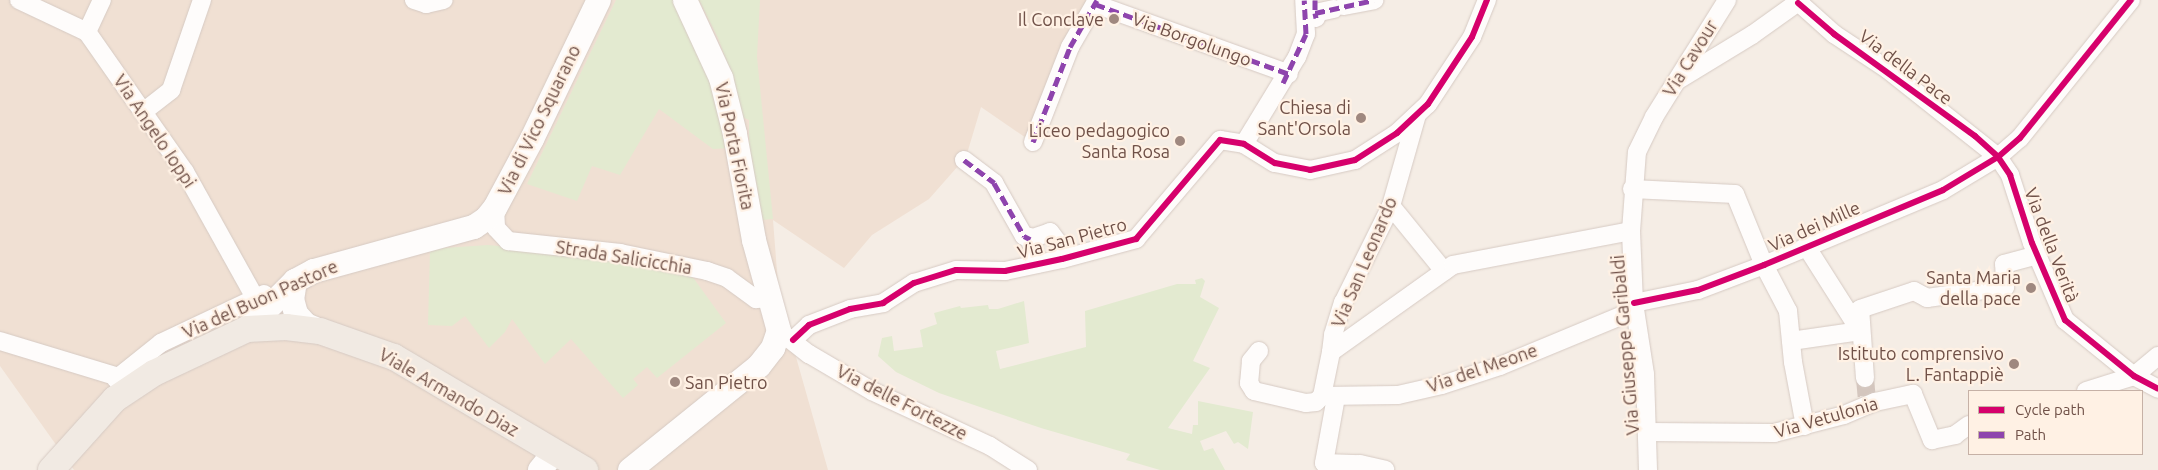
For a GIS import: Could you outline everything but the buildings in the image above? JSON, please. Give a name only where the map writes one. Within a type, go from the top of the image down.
[{"type":"main road","name":"Via Porta Fiorita","points":[[685,0],[721,78],[735,134],[754,240],[770,298],[786,335]]},
{"type":"main road","name":"Via di Vico Squarano","points":[[474,227],[495,208],[597,2]]},
{"type":"main road","name":"Via del Buon Pastore","points":[[295,281],[314,272],[374,253],[474,227]]},
{"type":"main road","points":[[51,470],[121,385],[246,329],[295,281]]},
{"type":"main road","points":[[295,281],[292,299],[296,314],[306,325],[320,331]]},
{"type":"main road","name":"Viale Armando Diaz","points":[[246,329],[286,327],[320,331],[368,345],[394,357],[547,462],[585,470]]},
{"type":"main road","points":[[630,470],[759,366],[772,348],[786,335]]},
{"type":"street","name":"Via Angelo Ioppi","points":[[19,0],[87,32],[185,172],[255,298]]},
{"type":"street","points":[[87,32],[102,0]]},
{"type":"street","points":[[143,112],[171,90],[202,0]]},
{"type":"street","points":[[414,0],[426,4],[444,0]]},
{"type":"street","points":[[1244,144],[1286,78],[1306,34],[1312,9],[1339,8],[1374,0]]},
{"type":"street","name":"Via San Pietro","points":[[786,335],[850,309],[884,303],[922,281],[956,270],[1005,271],[1069,258],[1136,239],[1220,140],[1244,144],[1275,163],[1310,170],[1355,160],[1403,128],[1450,74],[1472,37],[1487,0]]},
{"type":"street","name":"Via Cavour","points":[[1654,117],[1727,0]]},
{"type":"street","name":"Via dei Mille","points":[[1635,306],[1698,290],[1764,265],[1943,190],[1998,157],[2020,138],[2131,0]]},
{"type":"street","points":[[1675,81],[1728,51],[1798,1]]},
{"type":"street","name":"Via della Pace","points":[[1798,1],[1834,34],[1887,69],[1998,157]]},
{"type":"street","points":[[1033,142],[1070,47],[1096,2]]},
{"type":"street","name":"Via Borgolungo","points":[[1096,2],[1286,78]]},
{"type":"street","name":"Via San Leonardo","points":[[1385,470],[1360,464],[1324,463],[1332,335],[1343,304],[1391,206],[1417,114]]},
{"type":"street","name":"Via Giuseppe Garibaldi","points":[[1648,470],[1645,374],[1635,306],[1631,231],[1632,189],[1637,152],[1654,117]]},
{"type":"street","name":"Via della Verità","points":[[1998,157],[2010,175],[2037,255],[2065,320],[2134,376],[2158,389]]},
{"type":"street","points":[[964,160],[994,183],[1024,236],[1030,239],[1038,264]]},
{"type":"street","points":[[1632,189],[1735,194],[1764,265],[1788,311],[1791,342],[1806,426]]},
{"type":"street","points":[[1391,206],[1444,271]]},
{"type":"street","name":"Strada Salicicchia","points":[[495,208],[496,228],[508,241],[620,253],[707,271],[727,278],[756,299],[770,298]]},
{"type":"street","points":[[1331,352],[1444,271],[1454,266],[1631,231]]},
{"type":"street","points":[[1030,239],[1050,232],[1069,258]]},
{"type":"street","points":[[1806,246],[1860,331]]},
{"type":"street","points":[[1864,378],[1860,309],[1914,290],[1927,298],[2006,287],[2004,264],[2037,255]]},
{"type":"street","name":"Via del Buon Pastore","points":[[121,385],[162,343],[295,281]]},
{"type":"street","name":"Via del Meone","points":[[1259,351],[1251,361],[1249,383],[1254,392],[1306,403],[1316,402],[1329,397],[1398,395],[1442,385],[1500,366],[1635,306]]},
{"type":"street","points":[[1791,342],[1860,331]]},
{"type":"street","name":"Via delle Fortezze","points":[[786,335],[810,354],[872,391],[990,446],[1028,470]]},
{"type":"street","points":[[0,341],[121,385]]},
{"type":"street","points":[[2089,390],[2134,376],[2158,356]]},
{"type":"street","name":"Via Vetulonia","points":[[1648,432],[1774,433],[1806,426],[1867,404],[1913,394],[1932,440],[1954,435],[1968,426]]},
{"type":"shaded area","points":[[0,0],[1094,0],[1032,142],[981,107],[966,157],[929,199],[872,235],[844,268],[773,220],[779,297],[828,470],[74,470],[0,366]]},
{"type":"green space","points":[[616,0],[678,0],[701,44],[731,148],[713,149],[659,109],[620,175],[592,166],[577,201],[527,184]]},
{"type":"green space","points":[[699,0],[760,0],[757,57],[773,219],[761,220],[749,160],[749,120],[740,116],[733,79],[718,38]]},
{"type":"green space","points":[[488,245],[620,257],[689,272],[726,323],[657,378],[647,367],[633,379],[638,385],[623,398],[571,339],[545,364],[512,319],[505,332],[489,348],[465,316],[452,326],[428,325],[430,249]]},
{"type":"green space","points":[[1202,278],[1205,281],[1200,297],[1219,308],[1193,361],[1210,368],[1168,428],[1192,434],[1193,425],[1198,425],[1198,401],[1253,412],[1248,449],[1238,442],[1234,444],[1226,431],[1200,441],[1204,451],[1213,448],[1225,470],[1160,470],[1126,460],[1130,454],[1041,428],[939,393],[896,372],[878,356],[882,338],[892,336],[894,351],[923,347],[920,330],[937,324],[934,313],[960,306],[961,308],[988,305],[989,309],[998,309],[1024,301],[1029,343],[996,351],[1000,369],[1086,347],[1085,311],[1177,284],[1196,284],[1195,280]]},
{"type":"tunnel","points":[[1865,378],[1867,402]]},
{"type":"marked path","points":[[1033,142],[1070,47],[1097,0]]},
{"type":"marked path","points":[[1283,83],[1306,34],[1304,0]]},
{"type":"marked path","points":[[1315,0],[1315,13]]},
{"type":"marked path","points":[[1316,18],[1315,13],[1374,0]]},
{"type":"marked path","points":[[1095,4],[1289,74]]},
{"type":"marked path","points":[[964,160],[994,183],[1024,236],[1030,239]]},
{"type":"cycle path","points":[[793,340],[809,325],[850,309],[883,303],[914,283],[956,270],[1005,271],[1062,259],[1136,239],[1220,140],[1244,144],[1275,163],[1310,170],[1355,160],[1397,133],[1428,104],[1472,37],[1487,0]]},
{"type":"cycle path","points":[[1634,303],[1698,290],[1764,265],[1943,190],[1998,157],[2020,138],[2131,0]]},
{"type":"cycle path","points":[[1798,3],[1834,34],[1975,136],[1998,157],[2010,175],[2032,243],[2065,320],[2134,376],[2158,389]]},
{"type":"place","name":"Il Conclave","points":[[1114,19]]},
{"type":"place","name":"Chiesa di Sant'Orsola","points":[[1361,118]]},
{"type":"place","name":"Liceo pedagogico Santa Rosa","points":[[1180,141]]},
{"type":"place","name":"Santa Maria della pace","points":[[2031,288]]},
{"type":"place","name":"Istituto comprensivo L. Fantappiè","points":[[2014,364]]},
{"type":"place","name":"San Pietro","points":[[675,382]]}]
